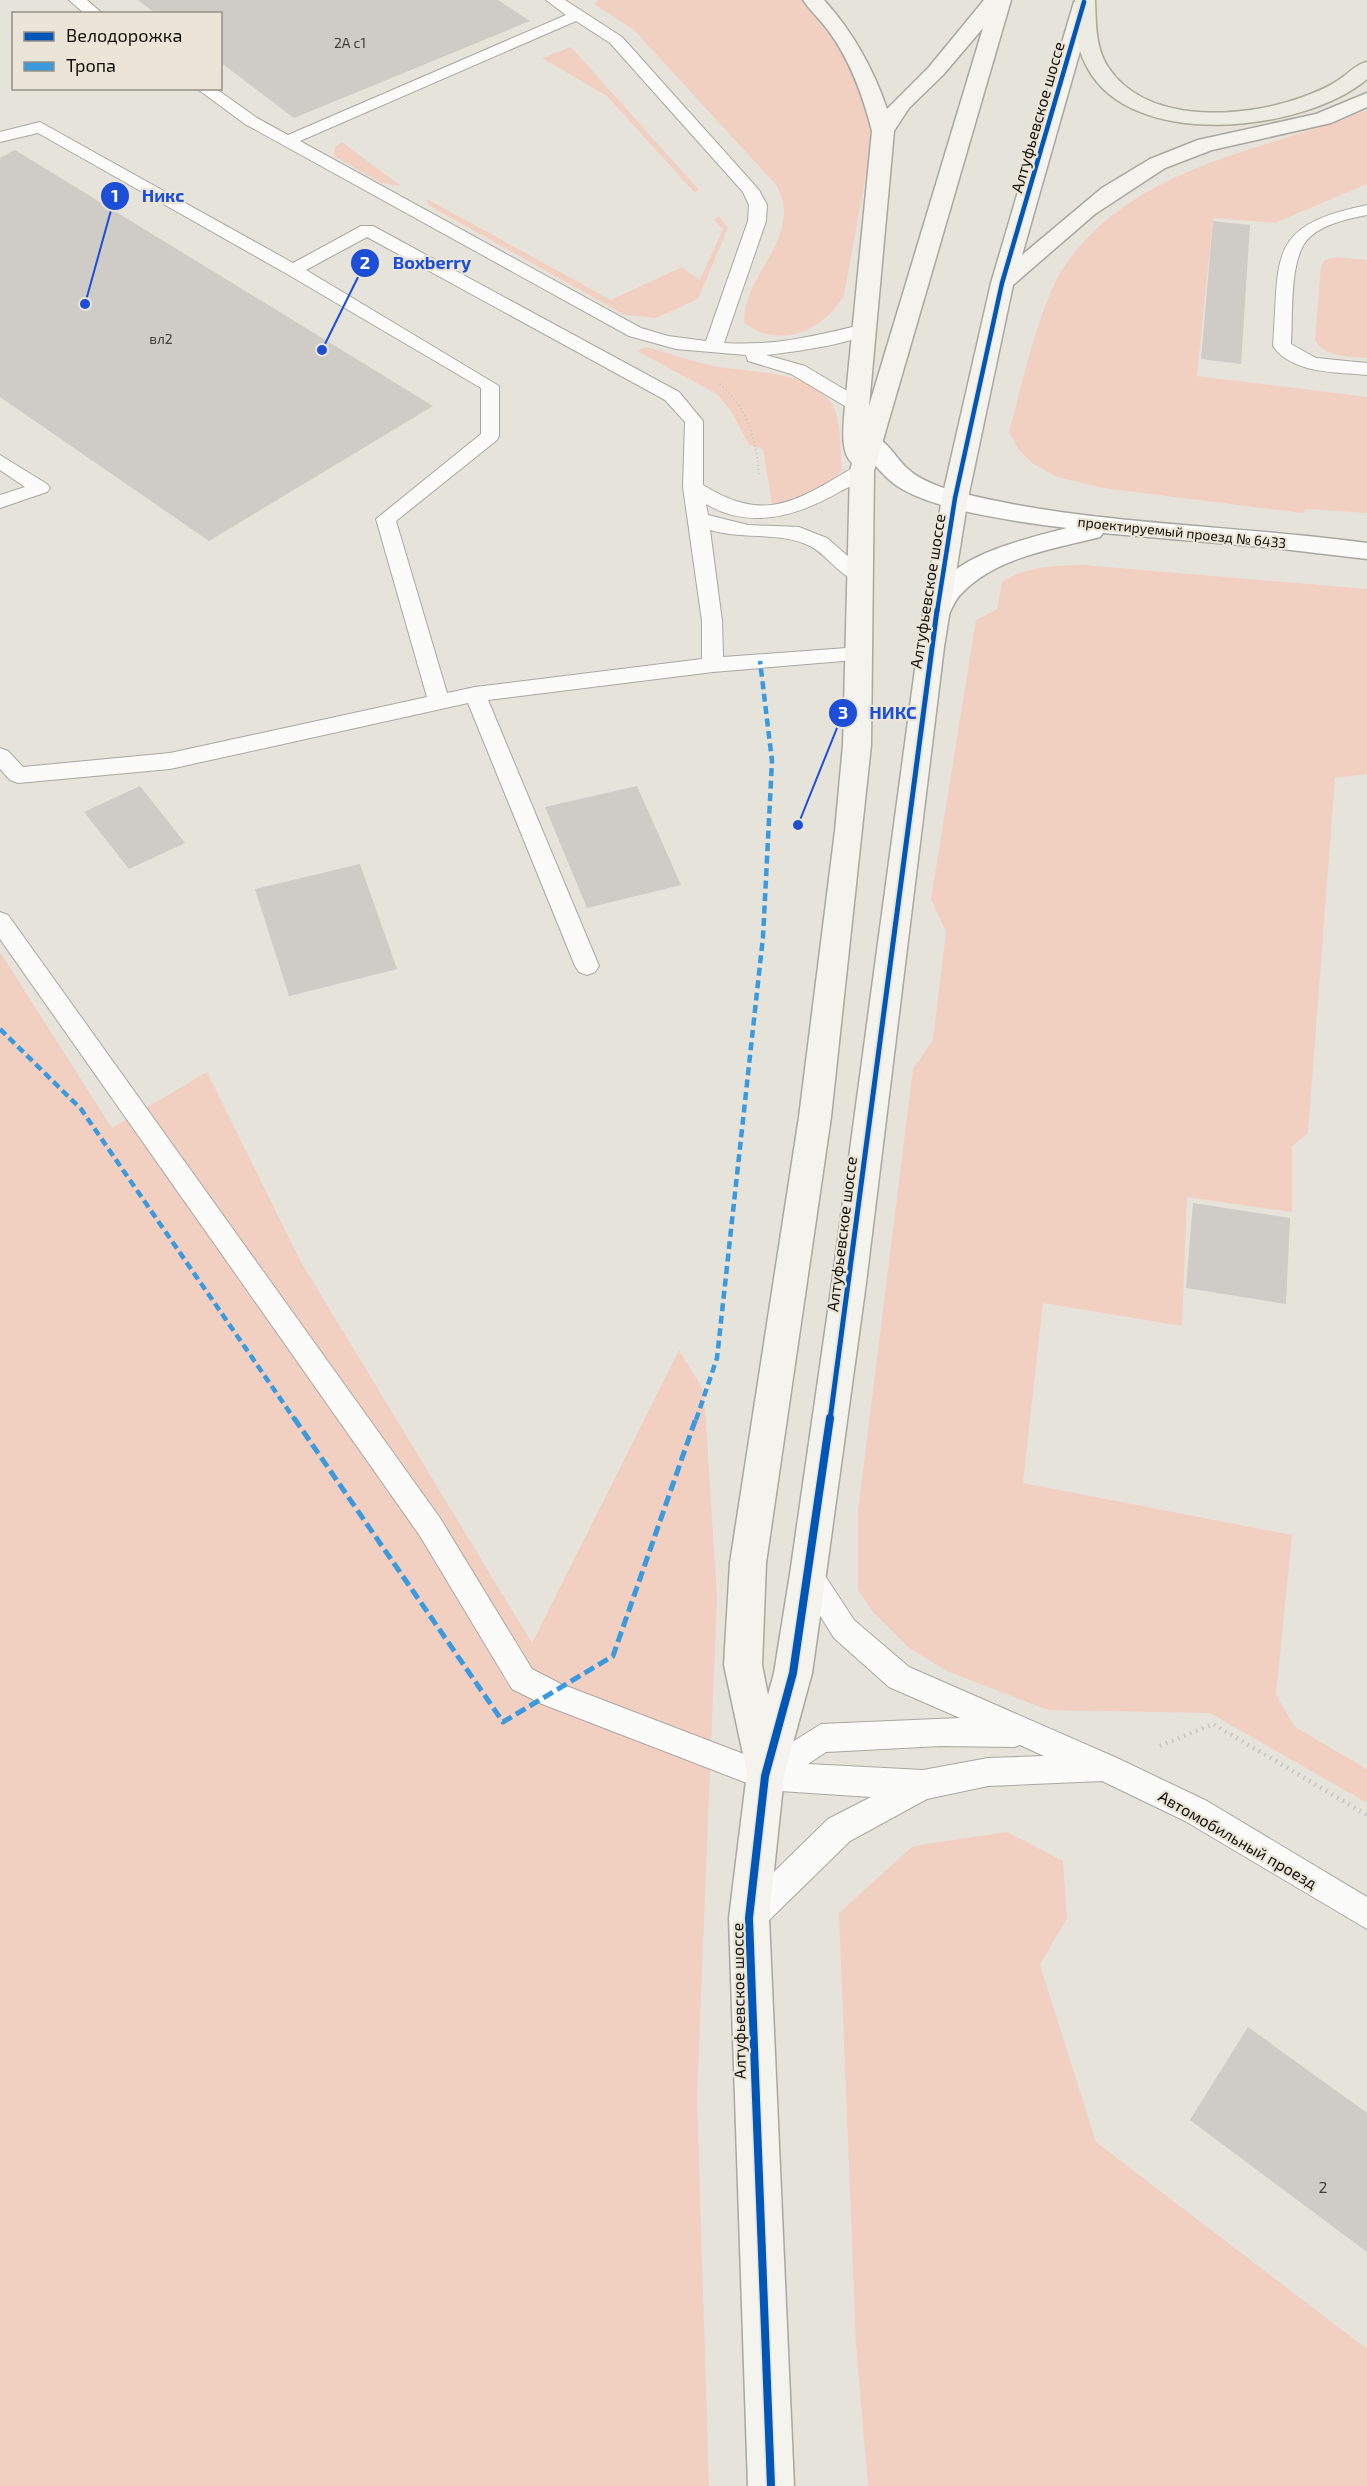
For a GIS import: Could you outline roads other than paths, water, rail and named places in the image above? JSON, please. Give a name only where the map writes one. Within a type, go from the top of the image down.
[{"type":"main road","points":[[1085,1],[1087,41],[1098,70],[1111,86],[1138,104],[1169,115],[1203,120],[1239,119],[1287,110],[1328,95],[1367,68]]},
{"type":"street","points":[[813,0],[826,13],[854,53],[875,97],[884,130],[857,405],[856,440],[862,471]]},
{"type":"street","points":[[884,130],[901,104],[936,71],[995,0]]},
{"type":"street","name":"Алтуфьевское шоссе","points":[[765,1776],[743,1665],[748,1563],[815,1117],[850,820],[857,745],[862,471],[872,444],[1001,0]]},
{"type":"street","name":"Алтуфьевское шоссе","points":[[771,2486],[754,2098],[749,1918],[765,1776],[793,1673],[808,1574],[849,1283],[936,615],[955,498],[1002,283],[1085,1]]},
{"type":"street","points":[[1002,283],[1121,185],[1152,165],[1185,151],[1305,125],[1352,108],[1367,99]]},
{"type":"street","name":"проектируемый проезд № 6433","points":[[872,444],[890,466],[910,483],[955,498],[1110,527],[1338,546]]},
{"type":"street","points":[[936,615],[952,586],[980,568],[1059,537],[1110,527]]},
{"type":"street","points":[[1338,546],[1367,542]]},
{"type":"street","points":[[1338,546],[1367,551]]},
{"type":"lane","points":[[76,0],[93,12]]},
{"type":"lane","points":[[555,0],[616,40],[741,176],[758,205],[757,221],[751,241],[713,348]]},
{"type":"lane","points":[[287,141],[578,15]]},
{"type":"lane","points":[[207,90],[251,121],[287,141],[635,332],[659,341],[739,351],[794,348],[830,341],[865,329]]},
{"type":"lane","points":[[0,137],[40,127],[293,270],[490,386],[490,436],[387,519],[439,702]]},
{"type":"lane","points":[[1367,210],[1317,226],[1300,236],[1290,253],[1282,345],[1293,356],[1313,363],[1367,369]]},
{"type":"lane","points":[[293,270],[367,230],[672,396],[694,421],[693,487],[712,621],[713,665]]},
{"type":"lane","points":[[739,351],[798,370],[857,405]]},
{"type":"lane","points":[[0,461],[40,488],[0,502]]},
{"type":"lane","points":[[693,487],[713,502],[748,512],[776,511],[801,506],[862,471]]},
{"type":"lane","points":[[698,518],[718,526],[748,531],[792,531],[820,543],[861,576]]},
{"type":"lane","points":[[0,756],[18,775],[170,761],[475,694],[713,665],[860,654]]},
{"type":"lane","points":[[475,694],[587,966]]},
{"type":"lane","points":[[0,921],[430,1527],[522,1678],[552,1694],[765,1776],[923,1785],[988,1772],[1106,1768]]},
{"type":"lane","name":"Автомобильный проезд","points":[[808,1574],[844,1629],[899,1677],[1106,1768],[1196,1811],[1367,1914]]},
{"type":"lane","points":[[765,1776],[821,1738],[941,1732],[1026,1733]]},
{"type":"lane","points":[[749,1918],[839,1830],[923,1785]]},
{"type":"place","name":"Никс","points":[[85,304]]},
{"type":"place","name":"Boxberry","points":[[322,350]]},
{"type":"place","name":"НИКС","points":[[798,825]]}]
